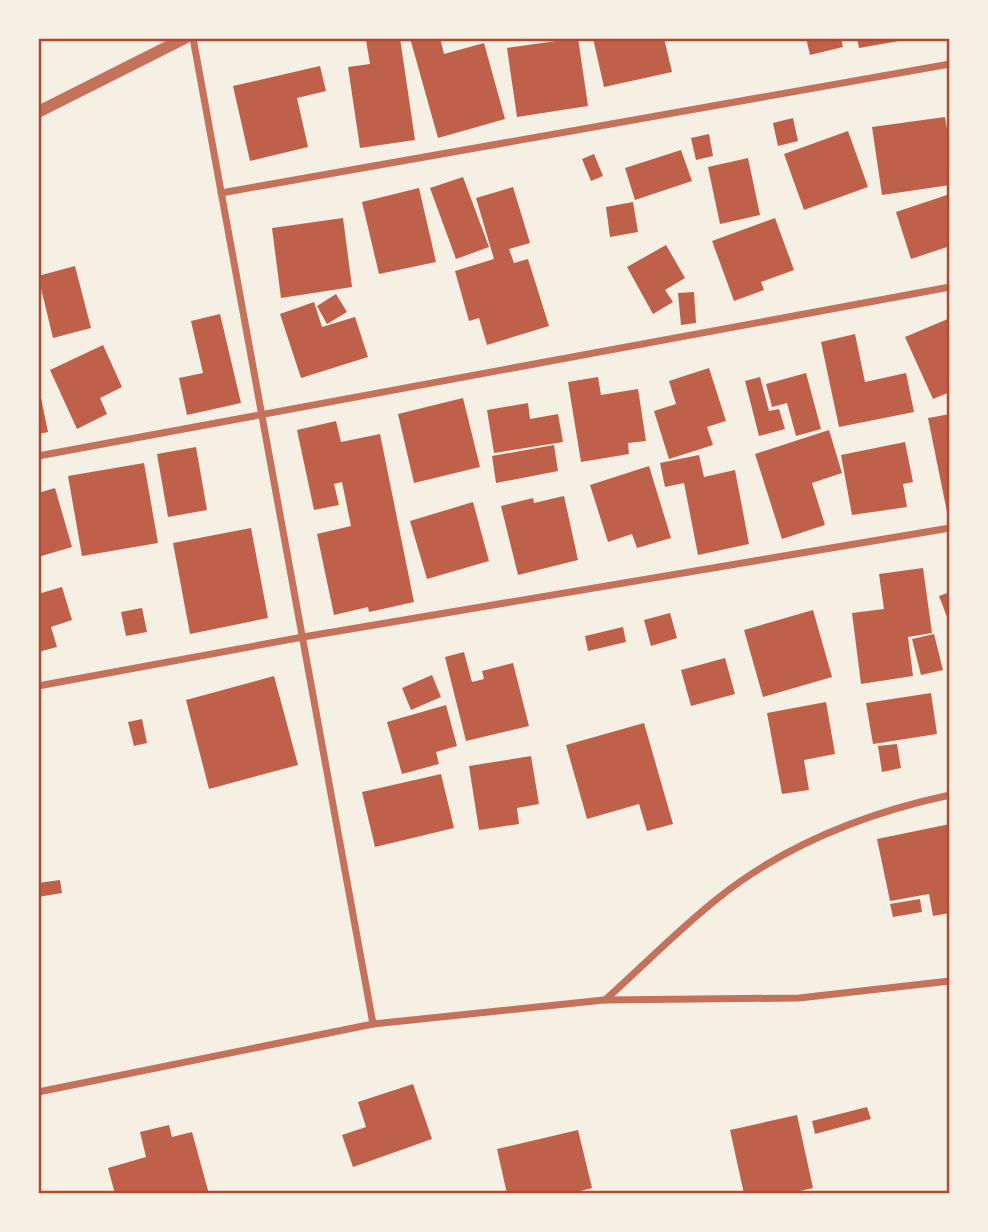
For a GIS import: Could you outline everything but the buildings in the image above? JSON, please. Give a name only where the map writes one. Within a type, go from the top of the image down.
[{"type":"street","points":[[38,111],[185,38]]},
{"type":"street","points":[[193,38],[373,1024]]},
{"type":"street","points":[[221,193],[950,64]]},
{"type":"street","points":[[38,456],[950,287]]},
{"type":"street","points":[[38,686],[303,637],[950,527]]},
{"type":"street","points":[[604,1000],[718,898],[808,841],[892,808],[950,795]]},
{"type":"street","points":[[38,1092],[373,1024],[604,1000],[799,998],[950,981]]}]
